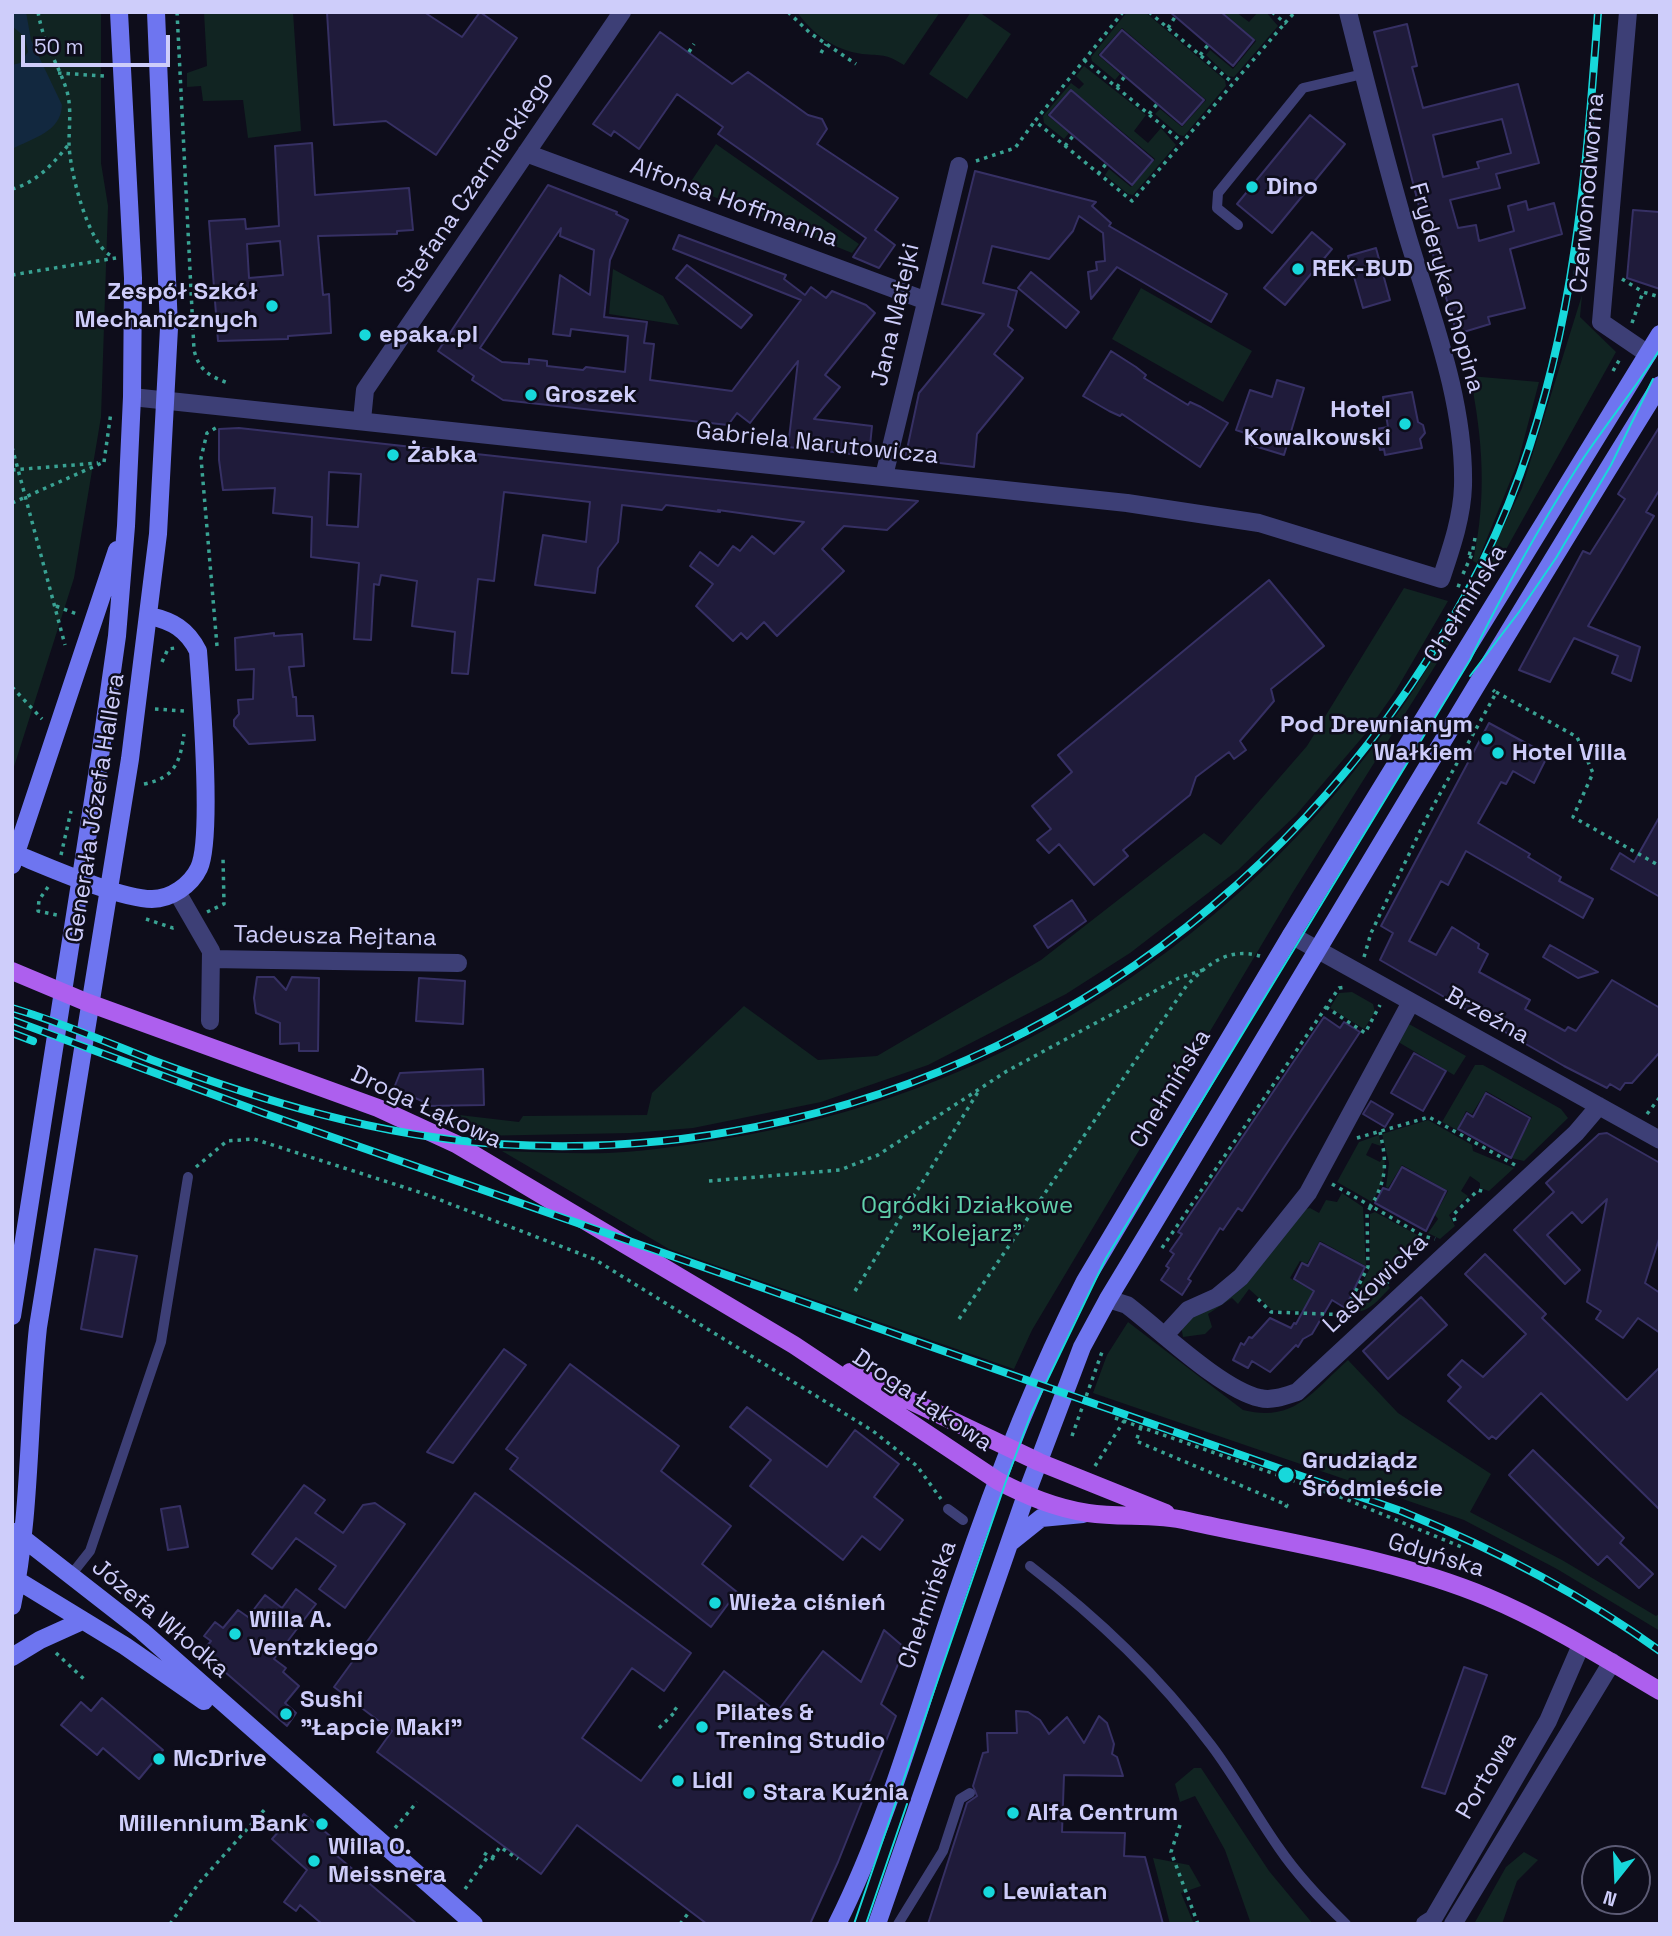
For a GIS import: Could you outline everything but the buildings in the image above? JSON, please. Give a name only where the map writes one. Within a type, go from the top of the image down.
[{"type":"main road","name":"Generała Józefa Hallera","points":[[12,1316],[117,636],[132,397],[133,278],[119,12]]},
{"type":"main road","name":"Generała Józefa Hallera","points":[[12,1606],[38,1327],[130,759],[150,616],[167,401],[169,328],[156,12]]},
{"type":"main road","name":"Chełmińska","points":[[838,1924],[878,1834],[956,1595],[1009,1448],[1055,1339],[1098,1260],[1274,963],[1660,334]]},
{"type":"main road","name":"Chełmińska","points":[[877,1924],[1007,1547],[1083,1347],[1108,1299],[1319,951],[1484,671],[1660,385]]},
{"type":"main road","points":[[126,526],[14,860],[153,899],[177,891],[199,869],[204,851],[198,651],[182,629],[171,620],[150,616]]},
{"type":"main road","name":"Droga Łąkowa","points":[[12,971],[86,1002],[378,1108],[456,1144],[794,1345],[998,1481],[1026,1495]]},
{"type":"main road","name":"Droga Łąkowa","points":[[794,1345],[1009,1448]]},
{"type":"main road","name":"Gdyńska","points":[[1009,1448],[1179,1518],[1428,1576],[1487,1597],[1612,1662],[1660,1691]]},
{"type":"main road","name":"Gdyńska","points":[[1026,1495],[1053,1506],[1089,1513],[1179,1518]]},
{"type":"main road","name":"Chełmińska","points":[[1007,1547],[1028,1525],[1041,1518],[1089,1513]]},
{"type":"main road","name":"Józefa Włodka","points":[[18,1534],[142,1631],[273,1750],[474,1924]]},
{"type":"main road","name":"Józefa Włodka","points":[[15,1578],[125,1646],[273,1750]]},
{"type":"main road","points":[[12,1657],[40,1640],[82,1621]]},
{"type":"street","name":"Stefana Czarnieckiego","points":[[362,420],[365,390],[622,12]]},
{"type":"street","name":"Fryderyka Chopina","points":[[1348,12],[1454,404],[1463,486],[1458,522],[1441,579]]},
{"type":"street","name":"Czerwonodworna","points":[[1628,12],[1601,322],[1648,354]]},
{"type":"street","name":"Alfonsa Hoffmanna","points":[[526,153],[924,300]]},
{"type":"street","name":"Jana Matejki","points":[[884,476],[924,300],[959,166]]},
{"type":"street","name":"Gabriela Narutowicza","points":[[132,397],[1127,503],[1259,523],[1441,579]]},
{"type":"street","name":"Tadeusza Rejtana","points":[[177,891],[206,939],[211,959],[210,1021]]},
{"type":"street","name":"Brzeźna","points":[[1291,935],[1660,1140]]},
{"type":"street","name":"Tadeusza Rejtana","points":[[211,959],[458,963]]},
{"type":"street","points":[[1166,1334],[1188,1310],[1217,1297],[1241,1277],[1308,1193],[1411,1002]]},
{"type":"street","name":"Laskowicka","points":[[1108,1299],[1127,1305],[1235,1388],[1260,1398],[1280,1398],[1297,1392],[1576,1133],[1599,1107]]},
{"type":"street","name":"Portowa","points":[[1425,1924],[1433,1919],[1548,1721],[1581,1646]]},
{"type":"street","name":"Portowa","points":[[1453,1924],[1612,1662]]},
{"type":"lane","points":[[1238,225],[1217,208],[1218,193],[1303,88],[1363,74]]},
{"type":"lane","points":[[71,1575],[90,1551],[161,1342],[188,1177]]},
{"type":"lane","points":[[948,1509],[963,1520]]},
{"type":"lane","points":[[1030,1566],[1081,1606],[1158,1678],[1226,1765],[1279,1848],[1317,1896],[1346,1924]]},
{"type":"lane","points":[[1531,1750],[1550,1762]]},
{"type":"lane","points":[[898,1924],[943,1851],[960,1799],[970,1793]]},
{"type":"lane","points":[[1501,1801],[1520,1812]]},
{"type":"path","points":[[12,275],[118,258],[106,253],[89,226],[69,144],[66,89],[43,41],[38,12]]},
{"type":"path","points":[[177,12],[194,350],[196,360],[206,374],[228,383]]},
{"type":"path","points":[[788,12],[826,44],[856,64]]},
{"type":"path","points":[[959,166],[1015,148],[1123,12]]},
{"type":"path","points":[[1149,12],[1233,83]]},
{"type":"path","points":[[1272,12],[1285,23]]},
{"type":"path","points":[[1035,121],[1132,201],[1295,12]]},
{"type":"path","points":[[1168,28],[1175,17]]},
{"type":"path","points":[[689,52],[694,44]]},
{"type":"path","points":[[821,53],[826,44]]},
{"type":"path","points":[[1200,55],[1208,45]]},
{"type":"path","points":[[1084,60],[1182,142]]},
{"type":"path","points":[[58,73],[104,76]]},
{"type":"path","points":[[1117,87],[1125,76]]},
{"type":"path","points":[[1149,114],[1157,104]]},
{"type":"path","points":[[1065,146],[1073,135]]},
{"type":"path","points":[[12,189],[23,187],[53,165],[69,144]]},
{"type":"path","points":[[1098,174],[1106,164]]},
{"type":"path","points":[[1609,377],[1637,332],[1630,328],[1643,292],[1660,297]]},
{"type":"path","points":[[104,462],[112,402]]},
{"type":"path","points":[[213,627],[201,458],[207,433],[214,427],[225,425]]},
{"type":"path","points":[[12,447],[57,606],[66,653]]},
{"type":"path","points":[[12,470],[104,462]]},
{"type":"path","points":[[12,503],[104,462]]},
{"type":"path","points":[[1441,579],[1484,596]]},
{"type":"path","points":[[57,606],[79,615]]},
{"type":"path","points":[[161,666],[168,649],[183,651]]},
{"type":"path","points":[[12,687],[44,720]]},
{"type":"path","points":[[1496,692],[1577,737],[1593,773],[1573,817],[1660,866]]},
{"type":"path","points":[[155,698],[153,709],[184,711]]},
{"type":"path","points":[[54,882],[39,900],[38,911],[57,915]]},
{"type":"path","points":[[959,1319],[1188,985],[1203,970],[1227,955],[1251,954],[1274,963]]},
{"type":"path","points":[[709,1181],[840,1170],[856,1166],[878,1156],[979,1090],[1114,1012],[1179,978],[1203,970]]},
{"type":"path","points":[[1326,1007],[1365,1032],[1381,1006],[1370,1000]]},
{"type":"path","points":[[855,1291],[979,1090]]},
{"type":"path","points":[[1646,1116],[1660,1097]]},
{"type":"path","points":[[1335,1144],[1429,1117],[1521,1169]]},
{"type":"path","points":[[1344,1314],[1368,1267],[1367,1213],[1384,1183],[1387,1163],[1380,1132]]},
{"type":"path","points":[[188,1177],[200,1160],[227,1141],[254,1139],[422,1193],[594,1259],[873,1431],[917,1466],[948,1509]]},
{"type":"path","points":[[1317,1176],[1423,1236],[1442,1241]]},
{"type":"path","points":[[1458,1227],[1453,1215],[1478,1190],[1493,1195]]},
{"type":"path","points":[[1392,1290],[1384,1278],[1423,1236]]},
{"type":"path","points":[[1258,1300],[1271,1311],[1358,1316]]},
{"type":"path","points":[[1072,1436],[1102,1352]]},
{"type":"path","points":[[1115,1418],[1343,1498],[1464,1548]]},
{"type":"path","points":[[1097,1463],[1125,1421]]},
{"type":"path","points":[[1141,1427],[1136,1441],[1287,1505],[1283,1512]]},
{"type":"path","points":[[52,1650],[85,1680]]},
{"type":"path","points":[[659,1728],[677,1710],[672,1706]]},
{"type":"path","points":[[395,1828],[417,1802]]},
{"type":"path","points":[[170,1924],[200,1883],[266,1808]]},
{"type":"path","points":[[1180,1825],[1171,1852],[1198,1924]]},
{"type":"path","points":[[465,1889],[489,1855],[500,1847],[518,1859]]},
{"type":"path","points":[[489,1855],[498,1862]]},
{"type":"path","points":[[680,1924],[690,1911]]},
{"type":"green space","points":[[12,12],[101,12],[101,163],[108,206],[101,417],[74,578],[12,773]]},
{"type":"green space","points":[[204,12],[293,12],[301,131],[248,138],[243,100],[203,101],[201,86],[187,87],[187,73],[207,66]]},
{"type":"green space","points":[[797,12],[940,12],[904,65],[888,57],[852,52],[833,45],[817,34]]},
{"type":"green space","points":[[971,12],[979,12],[1011,34],[967,99],[929,74]]},
{"type":"green space","points":[[1127,12],[1145,12],[1225,80],[1226,86],[1184,136],[1179,135],[1155,114],[1160,109],[1182,127],[1206,100],[1122,28],[1098,55],[1120,74],[1115,80],[1092,61],[1091,57]]},
{"type":"green space","points":[[1223,12],[1236,12],[1249,22],[1258,12],[1266,12],[1278,26],[1234,77],[1228,76],[1206,55],[1210,50],[1233,69],[1256,41]]},
{"type":"green space","points":[[1084,66],[1146,115],[1134,131],[1148,143],[1161,128],[1176,145],[1133,195],[1105,175],[1109,169],[1131,187],[1155,159],[1071,89],[1047,115],[1069,133],[1064,139],[1044,123],[1043,116],[1071,83],[1079,89],[1084,84],[1076,76]]},
{"type":"green space","points":[[716,144],[859,244],[852,253],[702,192],[690,183]]},
{"type":"green space","points":[[613,269],[663,296],[679,325],[609,314]]},
{"type":"green space","points":[[1141,288],[1252,351],[1223,402],[1112,339]]},
{"type":"green space","points":[[1582,295],[1580,317],[1616,352],[1494,571],[1484,567],[1522,488]]},
{"type":"green space","points":[[1470,376],[1539,382],[1518,462],[1477,563],[1473,561],[1480,514],[1482,468]]},
{"type":"green space","points":[[1404,588],[1448,601],[1395,692],[1366,733],[1296,815],[1238,870],[1130,953],[1066,994],[928,1065],[821,1102],[693,1128],[631,1133],[474,1136],[425,1111],[519,1122],[523,1116],[647,1115],[652,1093],[744,1006],[818,1060],[877,1056],[1041,960],[1204,833],[1221,845],[1307,746]]},
{"type":"green space","name":"Ogródki Działkowe \"Kolejarz\"","points":[[1462,608],[1469,612],[1293,892],[1032,1330],[1014,1369],[669,1249],[502,1151],[625,1152],[747,1135],[844,1112],[937,1080],[1025,1040],[1109,992],[1188,936],[1261,872],[1329,801],[1391,723],[1420,681]]},
{"type":"green space","points":[[1352,992],[1373,1004],[1375,1012],[1364,1029],[1330,1008],[1339,993]]},
{"type":"green space","points":[[1409,1024],[1466,1056],[1454,1075],[1400,1043],[1399,1038]]},
{"type":"green space","points":[[1475,1065],[1483,1065],[1561,1109],[1568,1118],[1524,1161],[1511,1158],[1532,1117],[1486,1091],[1472,1114],[1466,1111],[1457,1130],[1442,1122]]},
{"type":"green space","points":[[1428,1120],[1472,1145],[1473,1151],[1514,1168],[1489,1191],[1480,1188],[1480,1183],[1470,1176],[1461,1191],[1468,1196],[1449,1215],[1455,1226],[1440,1239],[1428,1233],[1438,1219],[1435,1215],[1448,1191],[1402,1165],[1388,1188],[1386,1187],[1389,1163],[1382,1134]]},
{"type":"green space","points":[[1379,1135],[1381,1146],[1372,1143],[1366,1155],[1380,1162],[1384,1156],[1382,1180],[1372,1202],[1337,1182],[1359,1142]]},
{"type":"green space","points":[[1342,1193],[1363,1207],[1366,1266],[1320,1241],[1307,1264],[1300,1261],[1290,1278],[1318,1294],[1309,1311],[1272,1310],[1249,1289],[1238,1304],[1232,1298],[1208,1314],[1212,1327],[1205,1334],[1183,1337],[1181,1326],[1262,1259],[1302,1210],[1310,1208],[1319,1213],[1326,1200],[1337,1202]]},
{"type":"green space","points":[[1375,1212],[1421,1237],[1384,1277],[1390,1288],[1372,1306],[1355,1312],[1349,1310],[1370,1268],[1370,1214]]},
{"type":"green space","points":[[1128,1322],[1243,1410],[1261,1413],[1289,1408],[1301,1402],[1348,1360],[1398,1413],[1491,1474],[1470,1512],[1562,1560],[1656,1616],[1660,1613],[1660,1631],[1557,1569],[1464,1520],[1093,1393],[1107,1355]]},
{"type":"green space","points":[[1194,1768],[1201,1768],[1269,1871],[1313,1924],[1251,1924],[1225,1850],[1195,1796],[1180,1802],[1175,1784]]},
{"type":"green space","points":[[1524,1852],[1538,1860],[1517,1881],[1502,1924],[1474,1924],[1506,1867]]},
{"type":"green space","points":[[1153,1858],[1189,1865],[1201,1886],[1181,1893],[1194,1924],[1170,1924]]},
{"type":"water","points":[[12,12],[26,12],[31,40],[62,105],[57,122],[51,128],[12,149],[12,65],[20,63],[28,52],[25,37],[12,26]]},
{"type":"tram line","points":[[854,1924],[1031,1414],[1106,1258],[1470,660],[1520,562],[1562,491],[1660,349]]},
{"type":"tram line","points":[[1470,676],[1556,558],[1611,465],[1653,379]]},
{"type":"tram line","points":[[866,1924],[907,1804]]},
{"type":"railway","points":[[12,1008],[236,1089],[365,1125],[453,1140],[497,1144],[628,1144],[756,1127],[880,1094],[998,1045],[1109,983],[1212,906],[1306,817],[1409,688],[1446,630],[1479,569],[1520,474],[1554,360],[1566,303],[1583,189],[1598,12]]},
{"type":"railway","points":[[12,1020],[263,1113],[1401,1511],[1469,1540],[1535,1573],[1599,1610],[1660,1651]]},
{"type":"railway","points":[[12,1033],[33,1041]]},
{"type":"place","name":"Dino","points":[[1252,187]]},
{"type":"place","name":"REK-BUD","points":[[1298,269]]},
{"type":"place","name":"Zespół Szkół Mechanicznych","points":[[272,306]]},
{"type":"place","name":"epaka.pl","points":[[365,335]]},
{"type":"place","name":"Groszek","points":[[531,395]]},
{"type":"place","name":"Hotel Kowalkowski","points":[[1405,424]]},
{"type":"place","name":"Żabka","points":[[393,455]]},
{"type":"place","name":"Pod Drewnianym Wałkiem","points":[[1487,739]]},
{"type":"place","name":"Hotel Villa","points":[[1498,753]]},
{"type":"place","name":"Grudziądz Śródmieście","points":[[1286,1475]]},
{"type":"place","name":"Wieża ciśnień","points":[[715,1603]]},
{"type":"place","name":"Willa A. Ventzkiego","points":[[235,1634]]},
{"type":"place","name":"Sushi \"Łapcie Maki\"","points":[[286,1714]]},
{"type":"place","name":"Pilates & Trening Studio","points":[[702,1727]]},
{"type":"place","name":"McDrive","points":[[159,1759]]},
{"type":"place","name":"Lidl","points":[[678,1781]]},
{"type":"place","name":"Stara Kuźnia","points":[[749,1793]]},
{"type":"place","name":"Alfa Centrum","points":[[1013,1813]]},
{"type":"place","name":"Millennium Bank","points":[[322,1824]]},
{"type":"place","name":"Willa O. Meissnera","points":[[314,1861]]},
{"type":"place","name":"Lewiatan","points":[[989,1892]]}]
